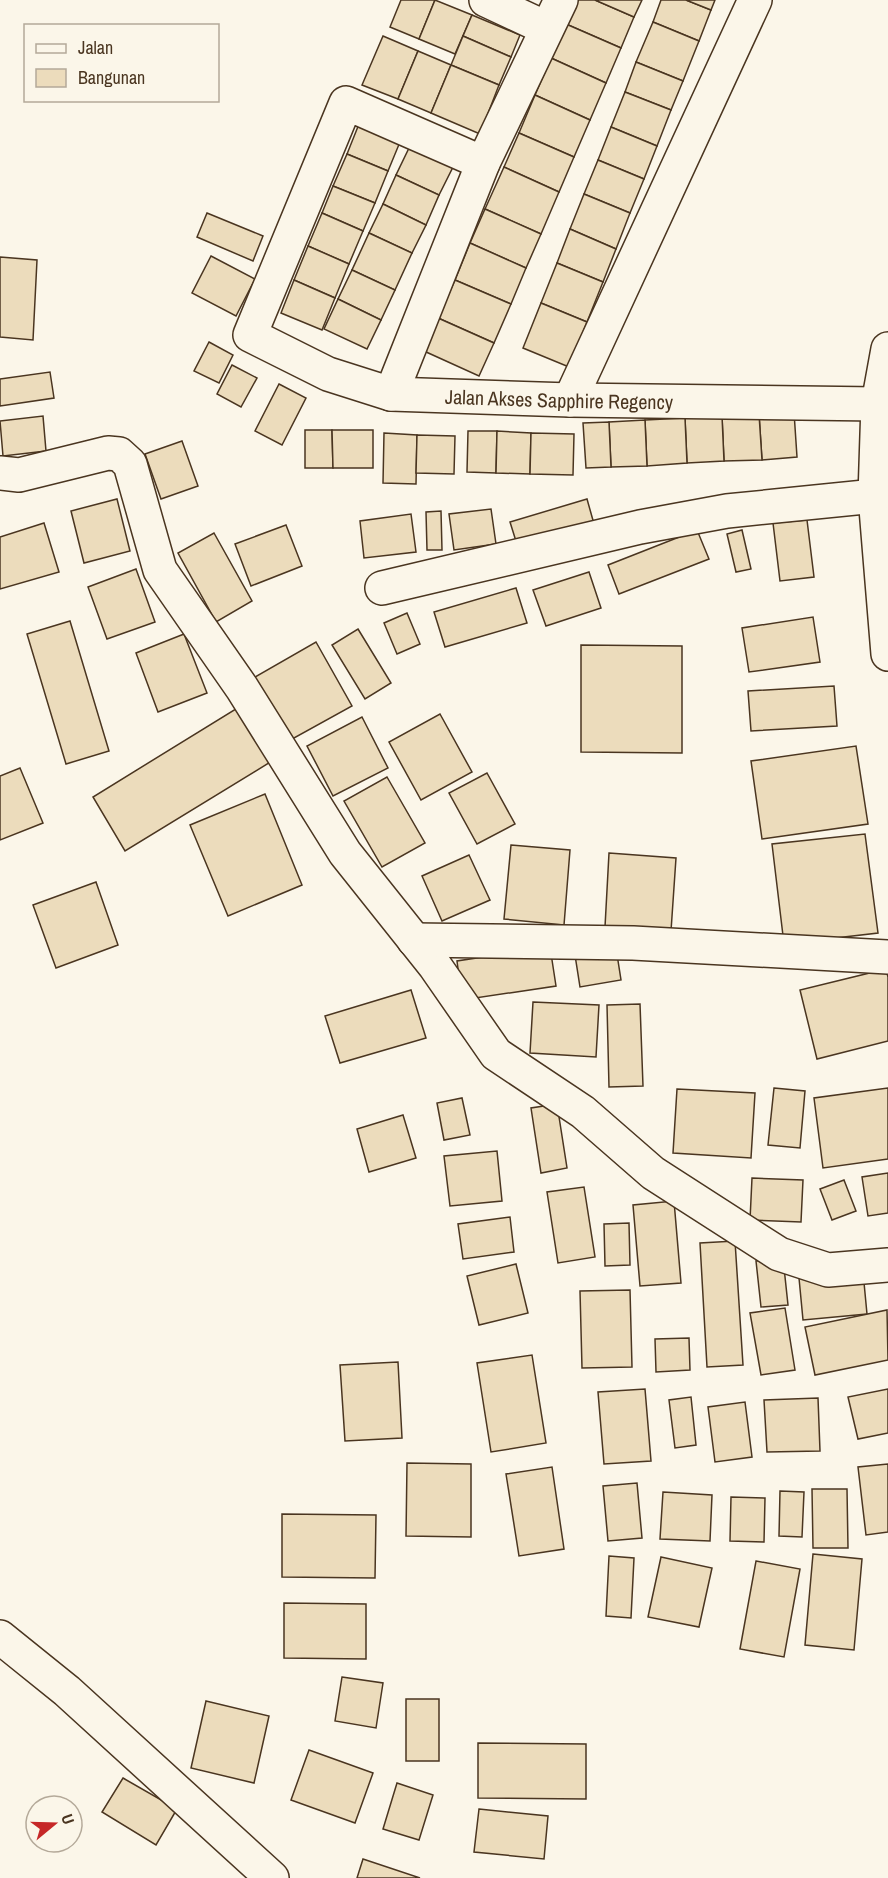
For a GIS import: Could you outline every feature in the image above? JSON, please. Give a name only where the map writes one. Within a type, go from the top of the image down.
[{"type":"street","points":[[391,394],[483,163],[554,14],[486,0]]},
{"type":"street","points":[[570,400],[755,0]]},
{"type":"street","name":"Jalan Akses Sapphire Regency","points":[[483,163],[346,103],[250,335],[328,374],[391,394],[570,400],[878,404]]},
{"type":"street","points":[[888,350],[878,404],[875,496],[888,654]]},
{"type":"street","points":[[0,473],[19,475],[108,453],[119,454],[130,464],[160,570],[242,688],[345,853],[435,966],[496,1054],[583,1112],[653,1173],[779,1254],[828,1270],[888,1265]]},
{"type":"street","points":[[382,588],[640,527],[727,511],[875,496]]},
{"type":"street","points":[[414,940],[633,943],[888,957]]},
{"type":"street","points":[[0,1637],[67,1690],[272,1878]]},
{"type":"building","points":[[401,0],[435,0],[419,39],[390,27]]},
{"type":"building","points":[[435,0],[472,15],[455,54],[419,39]]},
{"type":"building","points":[[576,0],[595,0],[634,17],[621,48],[566,24]]},
{"type":"building","points":[[595,0],[642,0],[634,17]]},
{"type":"building","points":[[661,0],[686,0],[711,10],[699,41],[653,22]]},
{"type":"building","points":[[686,0],[715,0],[711,10]]},
{"type":"building","points":[[472,15],[520,35],[511,57],[463,36]]},
{"type":"building","points":[[653,22],[699,41],[683,81],[636,62]]},
{"type":"building","points":[[566,24],[621,48],[606,83],[551,58]]},
{"type":"building","points":[[383,36],[418,51],[398,99],[362,85]]},
{"type":"building","points":[[463,36],[511,57],[499,85],[451,65]]},
{"type":"building","points":[[418,51],[451,65],[431,113],[398,99]]},
{"type":"building","points":[[551,58],[606,83],[590,120],[535,95]]},
{"type":"building","points":[[636,62],[683,81],[671,110],[625,92]]},
{"type":"building","points":[[451,65],[499,85],[480,134],[431,113]]},
{"type":"building","points":[[625,92],[671,110],[657,146],[611,127]]},
{"type":"building","points":[[535,95],[590,120],[574,157],[519,133]]},
{"type":"building","points":[[359,124],[400,142],[388,171],[347,154]]},
{"type":"building","points":[[611,127],[657,146],[644,179],[598,160]]},
{"type":"building","points":[[519,133],[574,157],[559,192],[504,167]]},
{"type":"building","points":[[410,146],[453,167],[439,195],[396,175]]},
{"type":"building","points":[[347,154],[388,171],[375,203],[333,186]]},
{"type":"building","points":[[598,160],[644,179],[630,213],[584,194]]},
{"type":"building","points":[[504,167],[559,192],[541,234],[485,209]]},
{"type":"building","points":[[396,175],[439,195],[426,225],[383,204]]},
{"type":"building","points":[[333,186],[375,203],[363,231],[322,213]]},
{"type":"building","points":[[584,194],[630,213],[616,249],[570,229]]},
{"type":"building","points":[[383,204],[426,225],[412,253],[369,233]]},
{"type":"building","points":[[485,209],[541,234],[526,268],[470,243]]},
{"type":"building","points":[[207,213],[263,236],[253,261],[197,237]]},
{"type":"building","points":[[322,213],[363,231],[349,264],[308,246]]},
{"type":"building","points":[[570,229],[616,249],[603,282],[557,263]]},
{"type":"building","points":[[369,233],[412,253],[395,290],[352,270]]},
{"type":"building","points":[[470,243],[526,268],[511,304],[455,280]]},
{"type":"building","points":[[308,246],[349,264],[335,298],[294,280]]},
{"type":"building","points":[[211,256],[255,279],[236,316],[192,293]]},
{"type":"building","points":[[0,257],[37,260],[33,340],[0,337]]},
{"type":"building","points":[[557,263],[603,282],[587,322],[541,303]]},
{"type":"building","points":[[352,270],[395,290],[381,320],[338,299]]},
{"type":"building","points":[[294,280],[335,298],[322,330],[281,313]]},
{"type":"building","points":[[455,280],[511,304],[494,343],[438,318]]},
{"type":"building","points":[[338,299],[381,320],[367,349],[324,329]]},
{"type":"building","points":[[541,303],[587,322],[569,367],[523,348]]},
{"type":"building","points":[[438,318],[494,343],[479,376],[424,351]]},
{"type":"building","points":[[209,342],[233,355],[219,383],[194,371]]},
{"type":"building","points":[[232,365],[257,378],[241,407],[217,394]]},
{"type":"building","points":[[50,372],[54,398],[0,406],[0,379]]},
{"type":"building","points":[[279,384],[306,398],[282,445],[255,431]]},
{"type":"building","points":[[794,412],[797,457],[762,460],[759,414]]},
{"type":"building","points":[[759,414],[762,460],[724,461],[722,416]]},
{"type":"building","points":[[43,416],[46,451],[3,456],[0,421]]},
{"type":"building","points":[[722,416],[724,461],[687,463],[685,418]]},
{"type":"building","points":[[685,418],[687,463],[647,466],[645,420]]},
{"type":"building","points":[[645,420],[647,466],[611,467],[609,422]]},
{"type":"building","points":[[609,422],[611,467],[586,468],[583,423]]},
{"type":"building","points":[[305,430],[332,430],[333,468],[305,468]]},
{"type":"building","points":[[332,430],[373,430],[373,468],[333,468]]},
{"type":"building","points":[[468,431],[497,431],[496,473],[467,472]]},
{"type":"building","points":[[497,431],[531,433],[530,474],[496,473]]},
{"type":"building","points":[[384,433],[417,435],[416,484],[383,483]]},
{"type":"building","points":[[531,433],[574,434],[573,475],[530,474]]},
{"type":"building","points":[[417,435],[455,436],[454,474],[416,473]]},
{"type":"building","points":[[182,441],[198,486],[161,499],[145,454]]},
{"type":"building","points":[[117,499],[130,551],[84,563],[71,511]]},
{"type":"building","points":[[587,499],[596,531],[520,554],[510,522]]},
{"type":"building","points":[[491,509],[496,544],[454,550],[449,514]]},
{"type":"building","points":[[441,511],[442,550],[427,550],[426,512]]},
{"type":"building","points":[[411,514],[416,552],[364,558],[360,521]]},
{"type":"building","points":[[807,520],[814,577],[780,581],[773,523]]},
{"type":"building","points":[[44,523],[59,572],[0,589],[0,537]]},
{"type":"building","points":[[286,525],[302,566],[251,586],[235,544]]},
{"type":"building","points":[[697,530],[709,559],[619,594],[608,565]]},
{"type":"building","points":[[742,530],[751,569],[736,572],[727,534]]},
{"type":"building","points":[[214,533],[252,601],[216,622],[178,553]]},
{"type":"building","points":[[136,569],[155,622],[107,639],[88,587]]},
{"type":"building","points":[[589,572],[601,608],[546,626],[533,590]]},
{"type":"building","points":[[516,588],[527,623],[445,647],[434,612]]},
{"type":"building","points":[[407,613],[420,644],[397,654],[384,623]]},
{"type":"building","points":[[813,617],[820,662],[749,672],[742,628]]},
{"type":"building","points":[[70,621],[109,751],[66,764],[27,634]]},
{"type":"building","points":[[358,629],[391,683],[365,699],[332,645]]},
{"type":"building","points":[[184,634],[207,693],[158,712],[136,653]]},
{"type":"building","points":[[316,642],[352,706],[285,743],[250,680]]},
{"type":"building","points":[[581,645],[682,646],[682,753],[581,752]]},
{"type":"building","points":[[834,686],[837,726],[751,731],[748,691]]},
{"type":"building","points":[[239,707],[272,761],[125,851],[93,797]]},
{"type":"building","points":[[440,714],[472,772],[421,800],[389,742]]},
{"type":"building","points":[[362,717],[388,768],[333,796],[307,746]]},
{"type":"building","points":[[856,746],[868,824],[762,839],[751,761]]},
{"type":"building","points":[[20,768],[43,823],[0,840],[0,776]]},
{"type":"building","points":[[487,773],[515,824],[477,844],[449,793]]},
{"type":"building","points":[[387,777],[425,843],[382,867],[344,801]]},
{"type":"building","points":[[265,794],[302,885],[228,916],[190,825]]},
{"type":"building","points":[[865,834],[878,933],[784,944],[772,844]]},
{"type":"building","points":[[511,845],[570,850],[564,925],[504,919]]},
{"type":"building","points":[[609,853],[676,858],[671,931],[605,927]]},
{"type":"building","points":[[469,855],[490,900],[442,921],[422,876]]},
{"type":"building","points":[[96,882],[118,945],[56,968],[33,905]]},
{"type":"building","points":[[550,947],[556,986],[462,1000],[457,961]]},
{"type":"building","points":[[616,948],[621,980],[580,987],[575,955]]},
{"type":"building","points":[[886,969],[888,1041],[817,1059],[800,990]]},
{"type":"building","points":[[411,990],[426,1038],[340,1063],[325,1016]]},
{"type":"building","points":[[533,1002],[599,1005],[596,1057],[530,1053]]},
{"type":"building","points":[[640,1004],[643,1086],[609,1087],[607,1005]]},
{"type":"building","points":[[774,1088],[805,1091],[800,1148],[768,1145]]},
{"type":"building","points":[[888,1088],[888,1159],[823,1168],[814,1098]]},
{"type":"building","points":[[677,1089],[755,1093],[751,1158],[673,1153]]},
{"type":"building","points":[[462,1098],[470,1135],[444,1140],[437,1103]]},
{"type":"building","points":[[557,1104],[567,1168],[541,1173],[531,1108]]},
{"type":"building","points":[[403,1115],[416,1158],[369,1172],[357,1129]]},
{"type":"building","points":[[497,1151],[502,1201],[450,1206],[444,1156]]},
{"type":"building","points":[[888,1173],[888,1213],[868,1216],[862,1177]]},
{"type":"building","points":[[752,1178],[803,1180],[801,1222],[750,1220]]},
{"type":"building","points":[[844,1180],[856,1211],[832,1220],[820,1189]]},
{"type":"building","points":[[584,1187],[595,1257],[558,1263],[547,1192]]},
{"type":"building","points":[[674,1201],[681,1283],[640,1286],[633,1205]]},
{"type":"building","points":[[510,1217],[514,1252],[463,1259],[458,1224]]},
{"type":"building","points":[[629,1223],[630,1265],[605,1266],[604,1224]]},
{"type":"building","points":[[735,1241],[743,1365],[707,1367],[700,1243]]},
{"type":"building","points":[[783,1258],[788,1305],[761,1307],[756,1261]]},
{"type":"building","points":[[516,1264],[528,1313],[479,1325],[467,1276]]},
{"type":"building","points":[[863,1272],[867,1314],[803,1320],[799,1278]]},
{"type":"building","points":[[630,1290],[632,1367],[582,1368],[580,1291]]},
{"type":"building","points":[[785,1308],[795,1370],[761,1375],[750,1313]]},
{"type":"building","points":[[887,1310],[888,1360],[815,1375],[805,1327]]},
{"type":"building","points":[[689,1338],[690,1370],[656,1372],[655,1339]]},
{"type":"building","points":[[532,1355],[546,1443],[491,1452],[477,1363]]},
{"type":"building","points":[[398,1362],[402,1438],[345,1441],[340,1365]]},
{"type":"building","points":[[645,1389],[651,1461],[604,1464],[598,1392]]},
{"type":"building","points":[[888,1389],[888,1433],[858,1439],[848,1397]]},
{"type":"building","points":[[691,1397],[696,1445],[675,1448],[669,1400]]},
{"type":"building","points":[[818,1398],[820,1451],[767,1452],[764,1400]]},
{"type":"building","points":[[745,1402],[752,1457],[715,1462],[708,1407]]},
{"type":"building","points":[[407,1463],[471,1464],[471,1537],[406,1536]]},
{"type":"building","points":[[888,1464],[888,1532],[866,1535],[858,1467]]},
{"type":"building","points":[[552,1467],[564,1549],[519,1556],[506,1474]]},
{"type":"building","points":[[637,1483],[642,1538],[608,1541],[603,1486]]},
{"type":"building","points":[[812,1489],[847,1489],[848,1548],[813,1548]]},
{"type":"building","points":[[780,1491],[804,1492],[802,1537],[779,1536]]},
{"type":"building","points":[[663,1492],[712,1495],[710,1541],[660,1539]]},
{"type":"building","points":[[731,1497],[765,1498],[764,1542],[730,1541]]},
{"type":"building","points":[[282,1514],[376,1515],[375,1578],[282,1577]]},
{"type":"building","points":[[813,1554],[862,1559],[854,1650],[805,1645]]},
{"type":"building","points":[[609,1556],[634,1558],[631,1618],[606,1616]]},
{"type":"building","points":[[661,1557],[712,1568],[699,1627],[648,1617]]},
{"type":"building","points":[[756,1561],[800,1569],[784,1657],[740,1649]]},
{"type":"building","points":[[284,1603],[366,1604],[366,1659],[284,1658]]},
{"type":"building","points":[[342,1677],[383,1683],[376,1728],[335,1721]]},
{"type":"building","points":[[406,1699],[439,1699],[439,1761],[406,1761]]},
{"type":"building","points":[[206,1701],[269,1716],[254,1783],[191,1768]]},
{"type":"building","points":[[478,1743],[586,1744],[586,1799],[478,1798]]},
{"type":"building","points":[[309,1750],[373,1773],[355,1823],[291,1800]]},
{"type":"building","points":[[123,1778],[177,1809],[156,1845],[102,1812]]},
{"type":"building","points":[[397,1783],[433,1795],[419,1840],[383,1829]]},
{"type":"building","points":[[479,1809],[548,1816],[544,1859],[474,1852]]},
{"type":"building","points":[[363,1859],[420,1878],[357,1878]]}]
